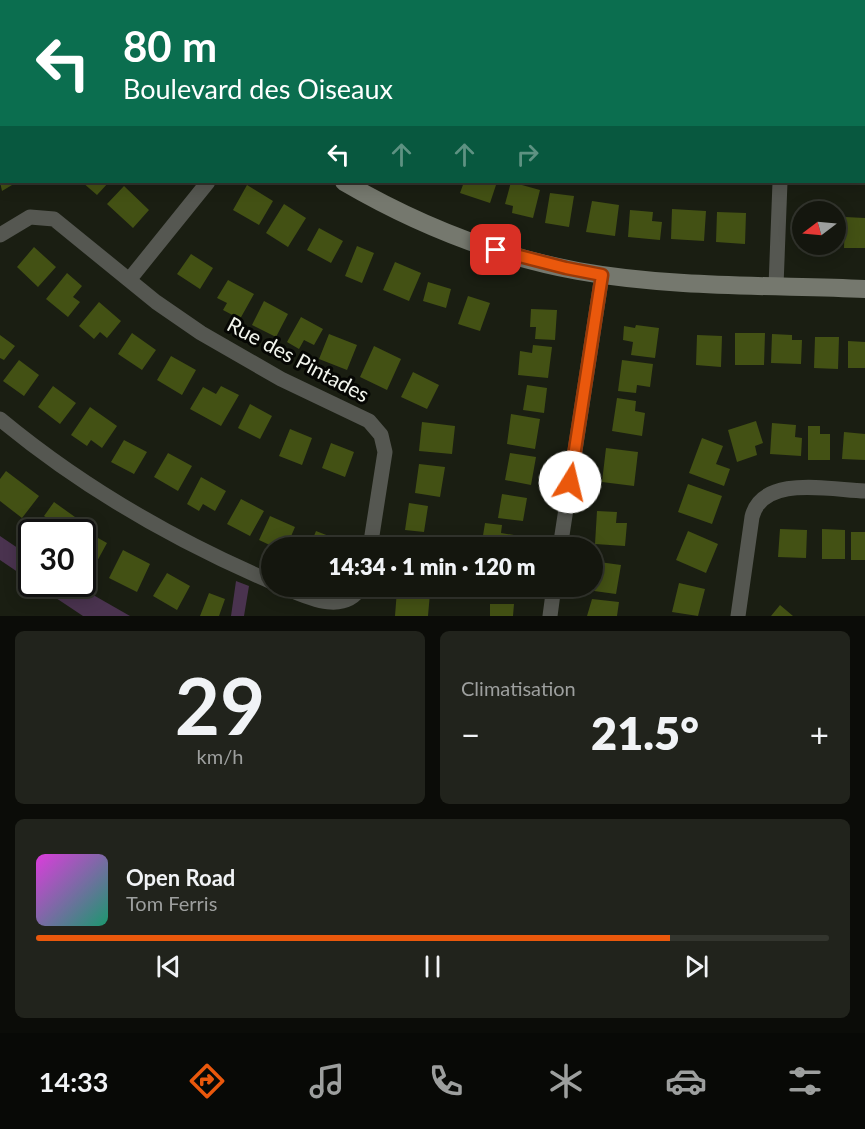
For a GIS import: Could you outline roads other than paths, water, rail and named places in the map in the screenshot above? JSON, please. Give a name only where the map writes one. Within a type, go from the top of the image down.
[{"type":"street","points":[[129,280],[207,183]]},
{"type":"street","points":[[346,183],[390,207],[458,236],[527,259],[602,275],[865,289]]},
{"type":"street","points":[[776,286],[780,183]]},
{"type":"street","name":"Rue des Pintades","points":[[0,235],[30,217],[54,219],[183,321],[240,356],[374,425],[381,435],[384,452],[372,537]]},
{"type":"street","points":[[562,537],[602,275]]},
{"type":"street","points":[[0,419],[71,472],[122,506],[191,545],[261,577]]},
{"type":"street","points":[[738,616],[754,511],[764,496],[786,489],[865,491]]},
{"type":"street","points":[[312,597],[334,605],[353,597]]},
{"type":"street","points":[[550,616],[553,597]]}]
